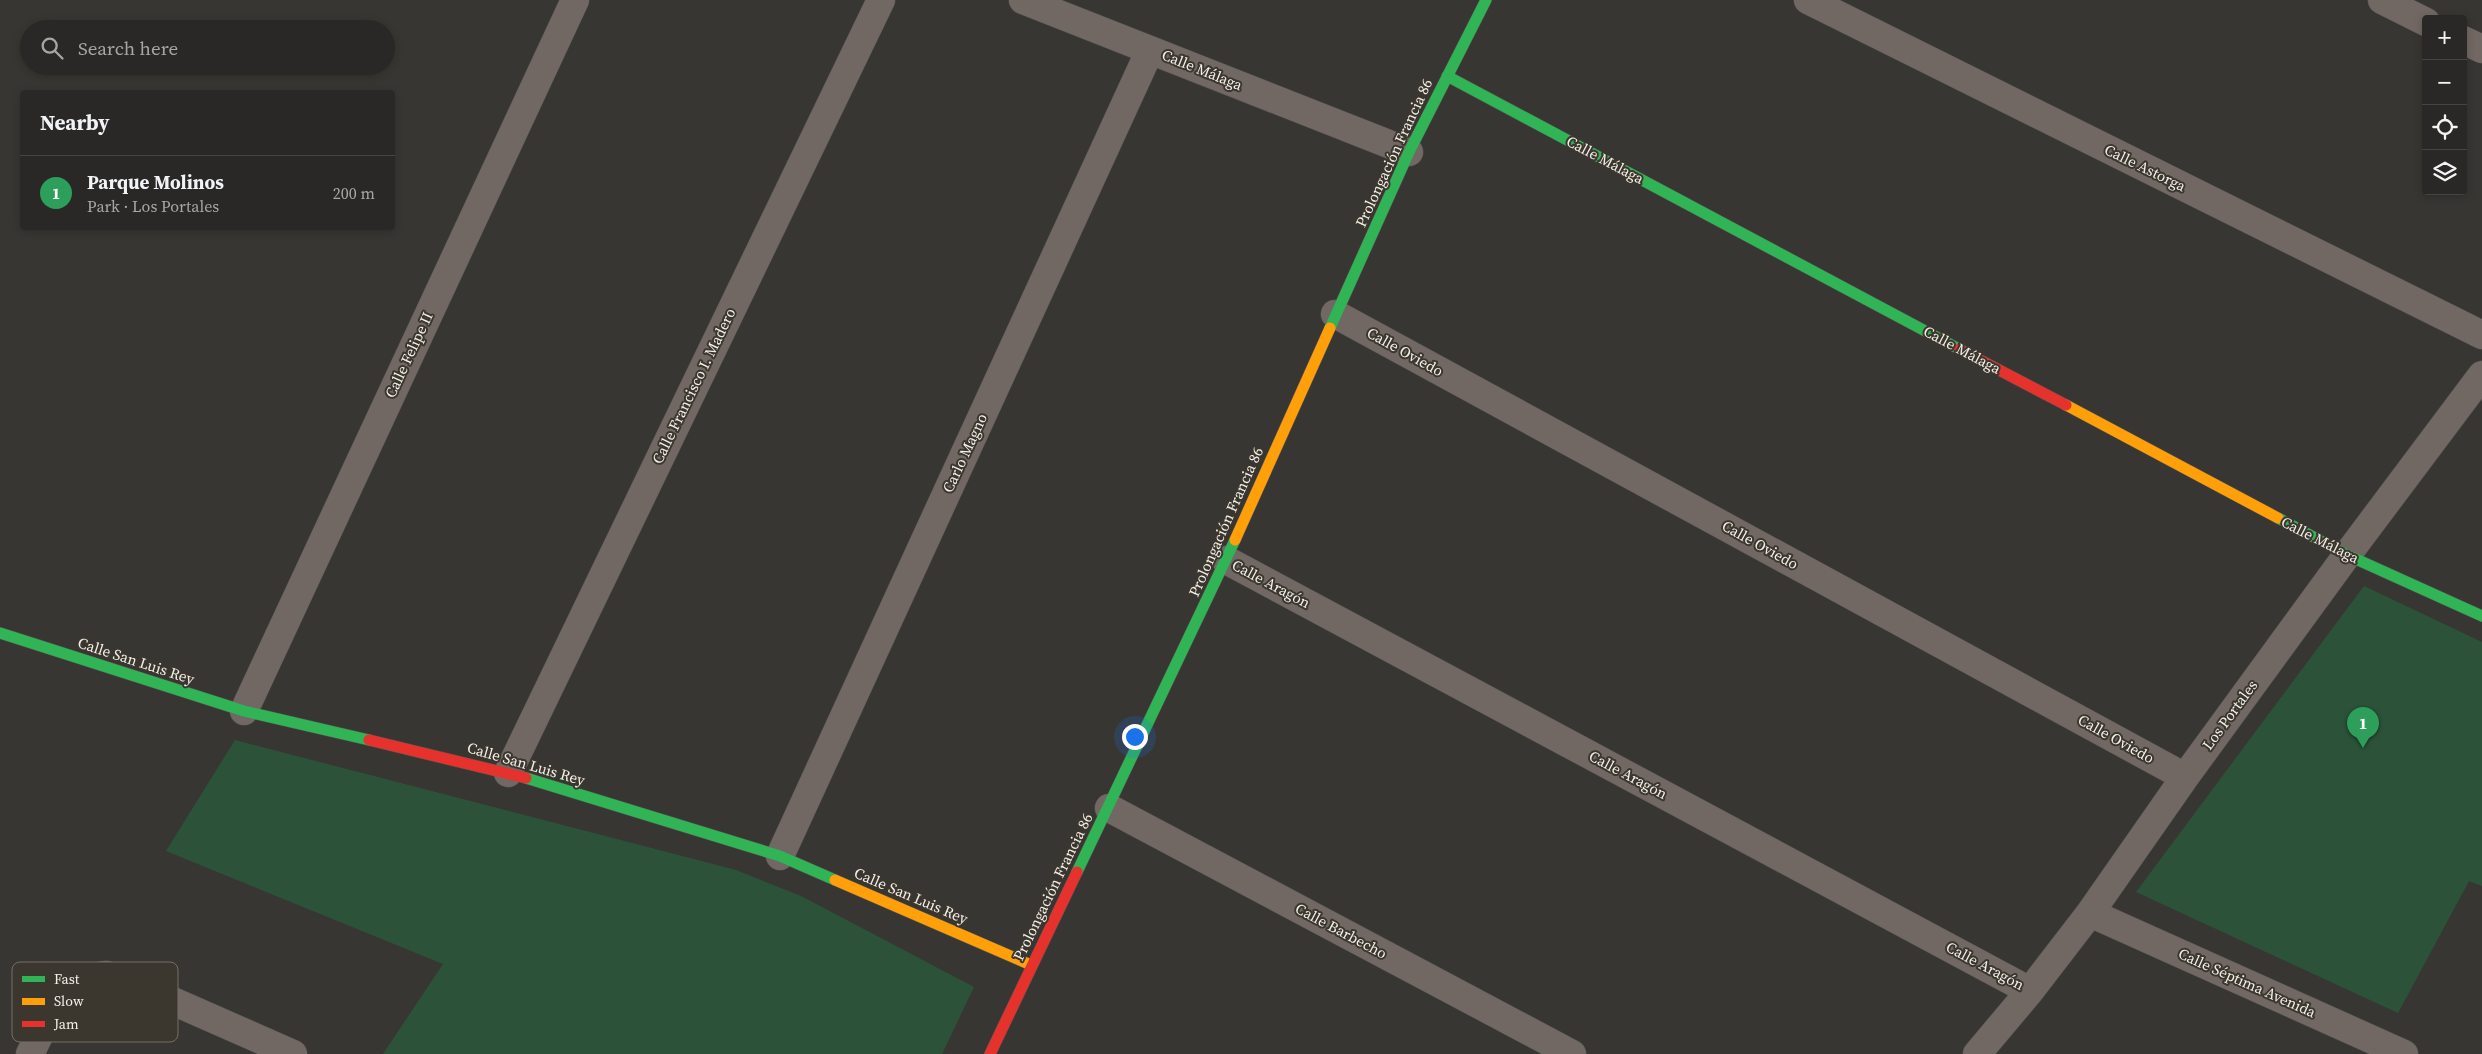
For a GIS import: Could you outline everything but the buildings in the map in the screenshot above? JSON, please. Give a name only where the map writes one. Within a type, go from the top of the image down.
[{"type":"street","name":"Calle Felipe II","points":[[244,711],[575,0]]},
{"type":"street","name":"Calle Francisco I. Madero","points":[[508,773],[880,0]]},
{"type":"street","name":"Calle Málaga","points":[[1023,0],[1409,152]]},
{"type":"street","name":"Prolongación Francia 86","points":[[990,1054],[1226,560],[1409,152],[1486,0]]},
{"type":"street","name":"Calle Astorga","points":[[1808,0],[2482,335]]},
{"type":"street","points":[[2382,0],[2422,20]]},
{"type":"street","points":[[2467,42],[2482,49]]},
{"type":"street","name":"Carlo Magno","points":[[780,856],[1150,50]]},
{"type":"street","name":"Calle Málaga","points":[[1447,76],[2347,555],[2482,616]]},
{"type":"street","name":"Calle Oviedo","points":[[1335,314],[2185,777]]},
{"type":"street","name":"Los Portales","points":[[1977,1054],[2030,990],[2090,912],[2185,777],[2347,555],[2482,375]]},
{"type":"street","name":"Calle Aragón","points":[[1226,560],[2030,990]]},
{"type":"street","name":"Calle San Luis Rey","points":[[0,633],[244,711],[508,773],[780,856],[1031,965]]},
{"type":"street","name":"Calle Barbecho","points":[[1109,808],[1572,1054]]},
{"type":"street","name":"Calle Séptima Avenida","points":[[2090,912],[2404,1054]]},
{"type":"street","points":[[178,1003],[293,1054]]},
{"type":"street","points":[[30,1054],[36,1042]]},
{"type":"green space","points":[[2364,586],[2482,642],[2482,886],[2469,881],[2398,1013],[2136,892]]},
{"type":"green space","points":[[235,740],[736,870],[801,896],[974,987],[942,1054],[383,1054],[443,964],[166,851]]},
{"type":"traffic: fast","points":[[1330,328],[1409,152],[1486,0]]},
{"type":"traffic: fast","points":[[1447,76],[1959,349]]},
{"type":"traffic: fast","points":[[2278,518],[2347,555],[2482,616]]},
{"type":"traffic: fast","points":[[1077,872],[1235,540]]},
{"type":"traffic: fast","points":[[0,633],[244,711],[369,740]]},
{"type":"traffic: fast","points":[[526,778],[780,856],[835,880]]},
{"type":"traffic: slow","points":[[1235,540],[1330,328]]},
{"type":"traffic: slow","points":[[2066,405],[2278,518]]},
{"type":"traffic: slow","points":[[835,880],[1031,965]]},
{"type":"traffic: jam","points":[[1959,349],[2066,405]]},
{"type":"traffic: jam","points":[[369,740],[526,778]]},
{"type":"traffic: jam","points":[[990,1054],[1077,872]]},
{"type":"place","name":"Parque Molinos","points":[[2363,748]]}]
